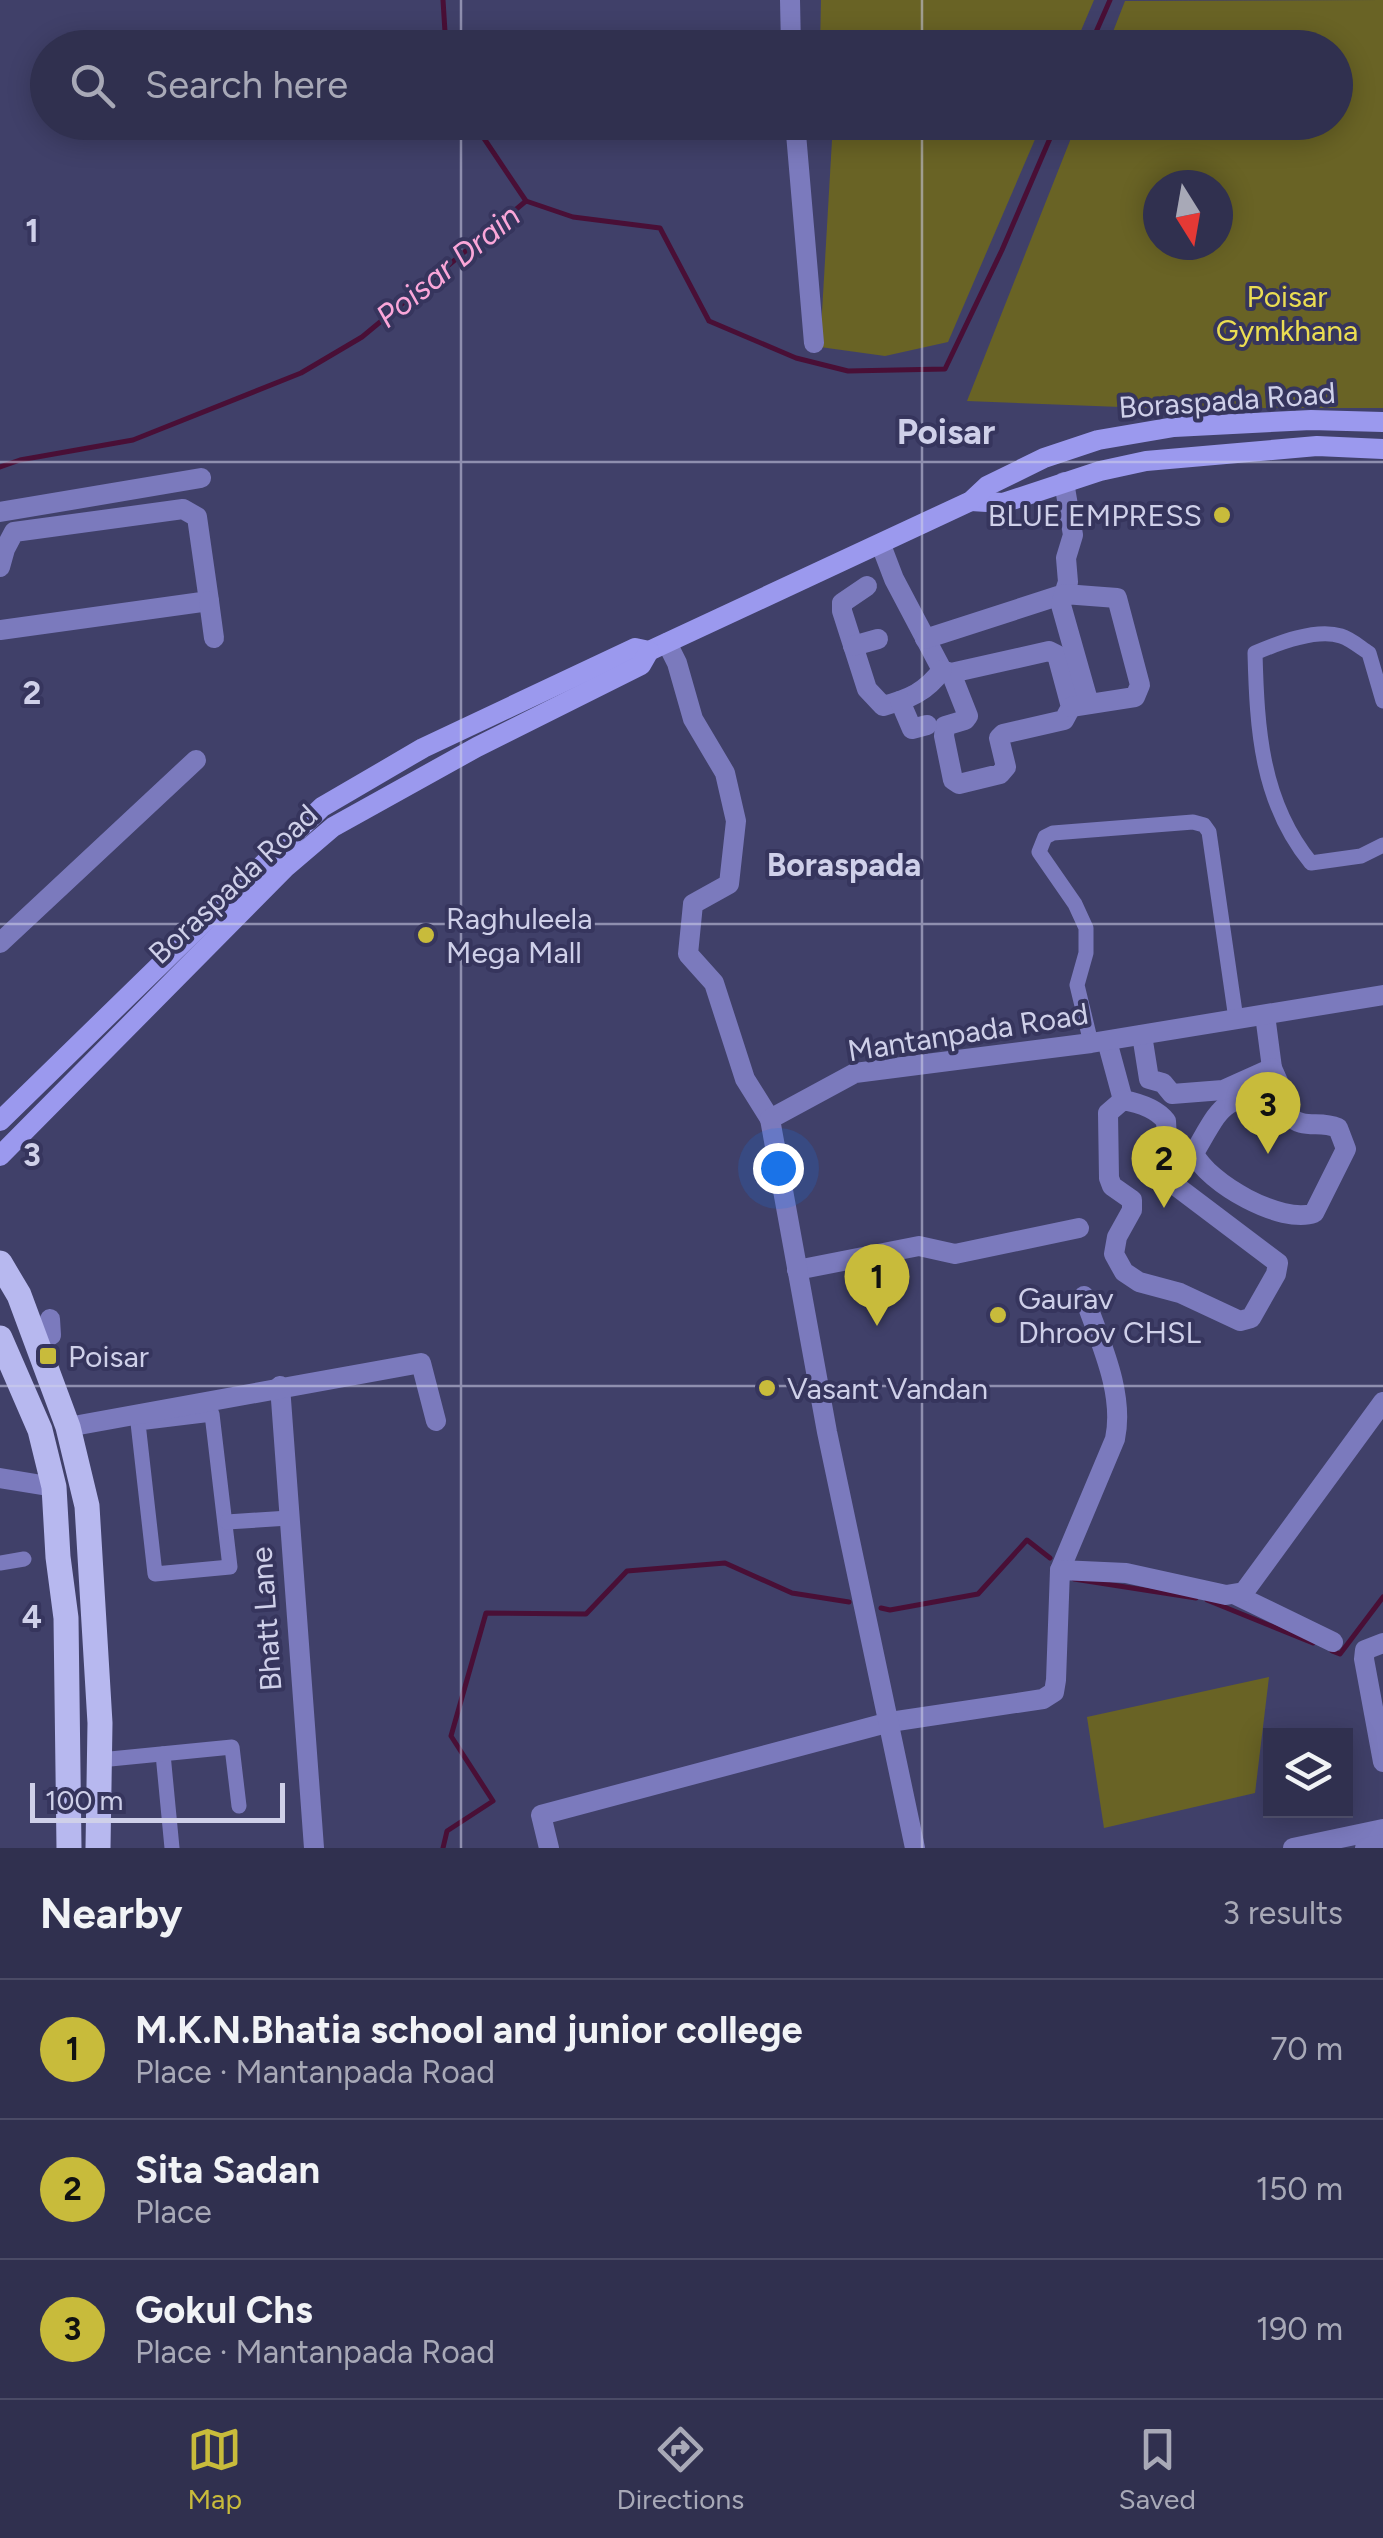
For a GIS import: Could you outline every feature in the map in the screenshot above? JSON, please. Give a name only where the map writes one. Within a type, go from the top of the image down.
[{"type":"main road","name":"Boraspada Road","points":[[0,1156],[285,868],[333,828],[478,747],[641,665],[658,647],[881,545],[970,501],[988,486],[1044,458],[1098,440],[1151,430],[1311,420],[1383,422]]},
{"type":"main road","points":[[1151,430],[1155,460]]},
{"type":"main road","name":"Boraspada Road","points":[[970,501],[1004,503],[1064,482],[1155,460],[1317,446],[1383,449]]},
{"type":"main road","name":"Boraspada Road","points":[[0,1120],[322,807],[423,748],[489,716],[635,648],[658,647]]},
{"type":"main road","points":[[0,1263],[19,1294],[68,1427],[86,1506],[100,1760],[98,1848]]},
{"type":"main road","points":[[0,1338],[40,1430],[54,1488],[66,1618],[70,1848]]},
{"type":"street","points":[[790,0],[791,30]]},
{"type":"street","points":[[797,140],[814,343]]},
{"type":"street","points":[[0,512],[201,478]]},
{"type":"street","points":[[1064,482],[1073,535],[1066,558],[1068,582],[1061,605],[1080,706]]},
{"type":"street","points":[[0,567],[4,548],[14,532],[183,509],[197,516],[214,638]]},
{"type":"street","points":[[881,545],[894,579],[925,639],[947,672],[968,716],[945,726],[953,780],[959,784],[1000,774],[1006,766],[999,738],[1003,734],[1064,720],[1080,706],[1136,696],[1140,686],[1117,598],[1064,594],[925,639]]},
{"type":"street","points":[[867,586],[842,603],[867,689],[883,706],[927,689],[947,672],[1049,651],[1057,654],[1080,706]]},
{"type":"street","points":[[0,630],[209,602]]},
{"type":"street","points":[[1383,701],[1369,653],[1340,635],[1308,636],[1255,654],[1264,769],[1290,838],[1311,863],[1361,856],[1383,845]]},
{"type":"street","points":[[853,646],[878,639]]},
{"type":"street","points":[[658,647],[677,663],[693,719],[725,773],[736,821],[730,884],[693,904],[688,954],[714,982],[745,1079],[770,1119],[826,1432],[915,1848]]},
{"type":"street","points":[[900,702],[912,729],[926,726]]},
{"type":"street","points":[[1,941],[196,760]]},
{"type":"street","points":[[1121,1092],[1161,1114],[1166,1121],[1169,1176],[1176,1186],[1278,1262],[1276,1274],[1251,1318],[1240,1320],[1180,1294],[1139,1282],[1124,1272],[1114,1254],[1117,1237],[1132,1210],[1132,1200],[1112,1186],[1109,1178],[1108,1113],[1121,1092],[1123,1075],[1076,985],[1086,953],[1086,928],[1075,904],[1039,852],[1046,837],[1204,824],[1209,832],[1236,1019]]},
{"type":"street","name":"Mantanpada Road","points":[[770,1119],[855,1074],[1382,999]]},
{"type":"street","points":[[1265,1014],[1272,1068],[1280,1092],[1282,1108],[1293,1121],[1304,1126],[1329,1124],[1338,1128],[1346,1149],[1314,1213],[1302,1217],[1273,1211],[1229,1187],[1199,1165],[1194,1154],[1220,1108],[1228,1102],[1236,1097],[1280,1092]]},
{"type":"street","points":[[1142,1035],[1149,1079],[1163,1083],[1172,1094],[1223,1090],[1272,1068]]},
{"type":"street","points":[[798,1270],[919,1246],[955,1254],[1079,1228]]},
{"type":"street","points":[[548,1848],[541,1815],[890,1722],[1043,1699],[1054,1692],[1060,1570],[1115,1439],[1119,1419],[1117,1399],[1084,1296]]},
{"type":"street","points":[[37,1343],[51,1336],[50,1320]]},
{"type":"street","points":[[68,1427],[280,1386],[421,1364],[436,1421]]},
{"type":"street","name":"Bhatt Lane","points":[[280,1386],[314,1848]]},
{"type":"street","points":[[1236,1595],[1253,1582],[1383,1402]]},
{"type":"street","points":[[212,1414],[227,1522],[230,1567],[155,1574],[138,1423],[212,1414]]},
{"type":"street","points":[[0,1478],[54,1488]]},
{"type":"street","points":[[227,1522],[289,1518]]},
{"type":"street","points":[[0,1563],[24,1559]]},
{"type":"street","points":[[1060,1570],[1126,1573],[1236,1595],[1332,1642]]},
{"type":"street","points":[[1383,1644],[1365,1650],[1364,1659],[1377,1700],[1383,1759]]},
{"type":"street","points":[[100,1760],[232,1747],[239,1806]]},
{"type":"street","points":[[164,1754],[172,1848]]},
{"type":"street","points":[[1293,1848],[1383,1829]]},
{"type":"street","points":[[1365,1848],[1383,1844]]},
{"type":"green space","points":[[821,0],[1094,0],[1081,30],[820,30]]},
{"type":"green space","name":"Poisar Gymkhana","points":[[1383,0],[1383,408],[1147,408],[967,401],[1070,140],[1353,140],[1353,30],[1114,30],[1125,1]]},
{"type":"green space","points":[[832,140],[1035,140],[948,342],[885,356],[820,347]]},
{"type":"green space","points":[[1269,1677],[1255,1793],[1104,1828],[1087,1717]]},
{"type":"waterway","points":[[443,0],[445,30]]},
{"type":"waterway","name":"Poisar Drain","points":[[1097,30],[1110,0]]},
{"type":"waterway","points":[[485,140],[526,201]]},
{"type":"waterway","name":"Poisar Drain","points":[[0,467],[133,440],[301,373],[362,337],[526,201],[573,217],[660,228],[709,321],[796,358],[848,371],[945,369],[1049,140]]},
{"type":"waterway","points":[[881,1608],[890,1610],[978,1594],[1027,1540],[1050,1558]]},
{"type":"waterway","points":[[443,1848],[447,1831],[493,1801],[451,1736],[486,1613],[586,1614],[627,1571],[725,1563],[792,1593],[849,1602]]},
{"type":"waterway","points":[[1074,1579],[1196,1598]]},
{"type":"waterway","points":[[1332,1651],[1340,1654],[1383,1597]]},
{"type":"waterway","points":[[1207,1600],[1313,1643]]},
{"type":"place","name":"BLUE EMPRESS","points":[[1222,515]]},
{"type":"place","name":"Raghuleela Mega Mall","points":[[426,935]]},
{"type":"place","name":"Gokul Chs","points":[[1268,1154]]},
{"type":"place","name":"Sita Sadan","points":[[1164,1208]]},
{"type":"place","name":"Gaurav Dhroov CHSL","points":[[998,1315]]},
{"type":"place","name":"M.K.N.Bhatia school and junior college","points":[[877,1326]]},
{"type":"place","name":"Poisar","points":[[48,1356]]},
{"type":"place","name":"Vasant Vandan","points":[[767,1388]]},
{"type":"district","name":"Poisar","points":[[946,432]]},
{"type":"district","name":"Boraspada","points":[[844,865]]}]
